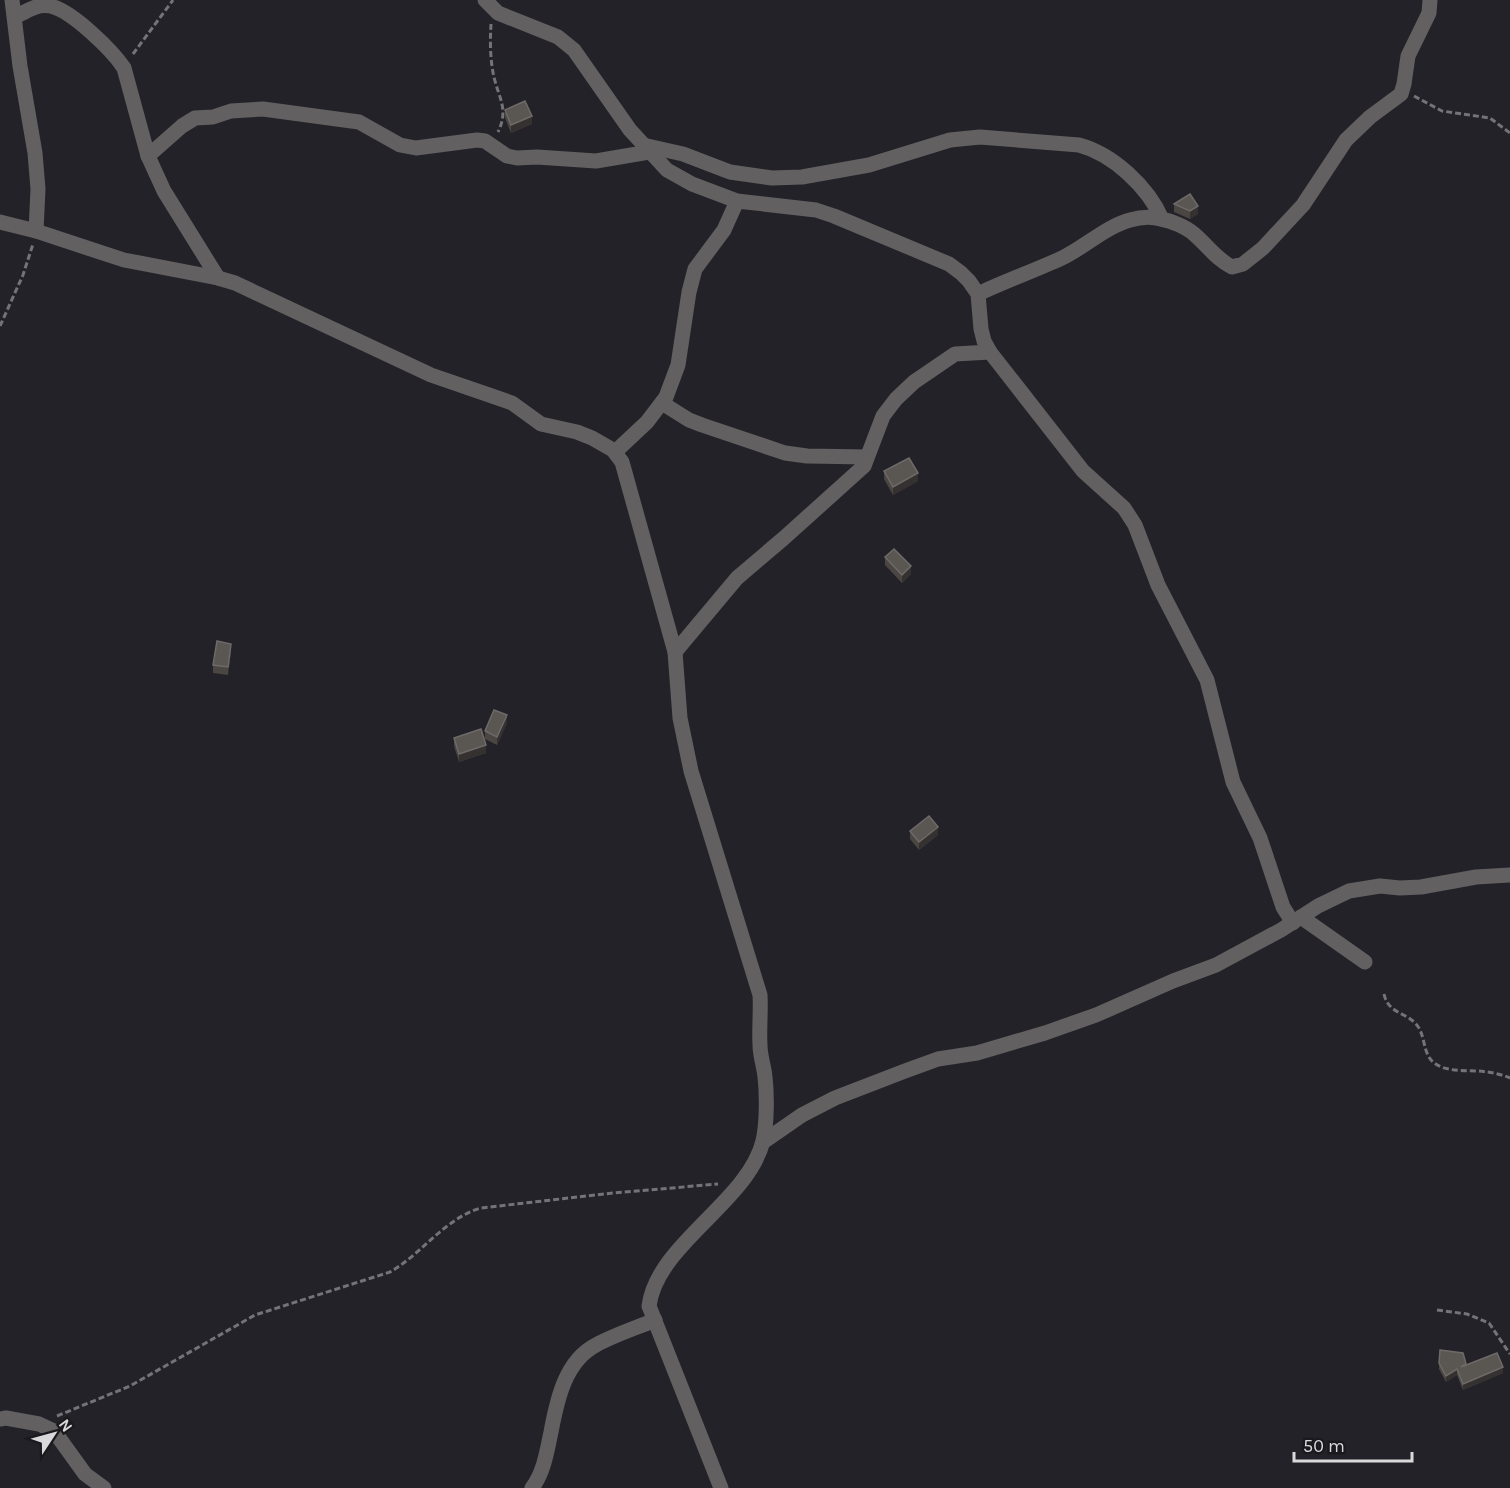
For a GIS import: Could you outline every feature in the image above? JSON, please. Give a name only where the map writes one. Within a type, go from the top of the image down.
[{"type":"street","points":[[12,0],[20,66],[35,153],[38,189],[36,231]]},
{"type":"street","points":[[485,0],[498,13],[558,38],[574,50],[607,100],[667,170],[692,184],[736,201],[816,210],[853,222],[949,264],[969,281],[978,294],[981,329],[990,352],[1089,478],[1124,508],[1135,525],[1158,585],[1207,680],[1233,782],[1260,838],[1278,896],[1297,920],[1365,962]]},
{"type":"street","points":[[978,294],[1006,280],[1063,258],[1113,227],[1142,217],[1162,219],[1194,234],[1220,260],[1232,267],[1244,264],[1263,248],[1303,205],[1351,135],[1402,92],[1408,56],[1429,13],[1430,0]]},
{"type":"street","points":[[15,16],[37,6],[50,6],[68,15],[105,44],[116,56],[124,68],[148,156],[164,191],[218,278]]},
{"type":"street","points":[[148,156],[182,126],[195,118],[213,117],[231,111],[262,109],[359,122],[407,147],[416,148],[477,140],[491,144],[507,156],[516,158],[596,161],[646,148],[683,154],[730,172],[772,178],[802,177],[869,165],[950,140],[980,137],[1079,145],[1094,149],[1118,165],[1153,201],[1162,219]]},
{"type":"street","points":[[615,452],[647,422],[662,403],[678,366],[687,301],[695,269],[724,230],[736,201]]},
{"type":"street","points":[[0,222],[36,231],[124,260],[218,278],[272,300],[431,375],[512,403],[541,424],[577,432],[615,452],[622,462],[675,652],[680,718],[691,771],[760,995],[759,1047],[765,1079],[763,1142]]},
{"type":"street","points":[[675,652],[737,578],[864,466],[882,416],[896,399],[914,382],[955,354],[990,352]]},
{"type":"street","points":[[662,403],[689,420],[785,453],[807,456],[867,457]]},
{"type":"street","points":[[721,1488],[649,1306],[650,1294],[656,1280],[677,1252],[741,1182],[763,1142],[802,1115],[835,1098],[938,1059],[1010,1044],[1096,1014],[1216,965],[1349,891],[1380,886],[1421,887],[1476,877],[1510,875]]},
{"type":"street","points":[[532,1488],[546,1458],[560,1394],[570,1370],[578,1359],[594,1345],[655,1320]]},
{"type":"street","points":[[0,1419],[39,1424],[54,1431],[85,1474],[104,1488]]},
{"type":"path","points":[[124,68],[173,0]]},
{"type":"path","points":[[491,144],[501,125],[504,113],[494,77],[490,39],[491,22],[498,13]]},
{"type":"path","points":[[1402,92],[1416,96],[1442,111],[1490,118],[1510,133]]},
{"type":"path","points":[[0,326],[23,275],[36,231]]},
{"type":"path","points":[[1384,994],[1388,1005],[1415,1022],[1423,1034],[1426,1053],[1433,1062],[1456,1071],[1489,1072],[1510,1078]]},
{"type":"path","points":[[39,1424],[130,1386],[255,1315],[390,1272],[406,1263],[446,1228],[470,1211],[613,1192],[741,1182]]},
{"type":"path","points":[[1437,1310],[1467,1314],[1489,1323],[1510,1354]]},
{"type":"building","points":[[525,101],[532,116],[511,125],[505,110]]},
{"type":"building","points":[[1190,194],[1198,206],[1190,211],[1174,204]]},
{"type":"building","points":[[909,458],[918,473],[893,487],[884,471]]},
{"type":"building","points":[[894,549],[911,566],[902,575],[885,557]]},
{"type":"building","points":[[217,641],[231,644],[228,667],[213,665]]},
{"type":"building","points":[[494,710],[507,715],[497,737],[485,731]]},
{"type":"building","points":[[481,729],[486,745],[459,754],[454,738]]},
{"type":"building","points":[[929,816],[938,827],[919,842],[910,831]]},
{"type":"building","points":[[1440,1350],[1463,1353],[1466,1364],[1461,1367],[1497,1353],[1503,1367],[1463,1384],[1457,1369],[1446,1376],[1439,1363]]}]
